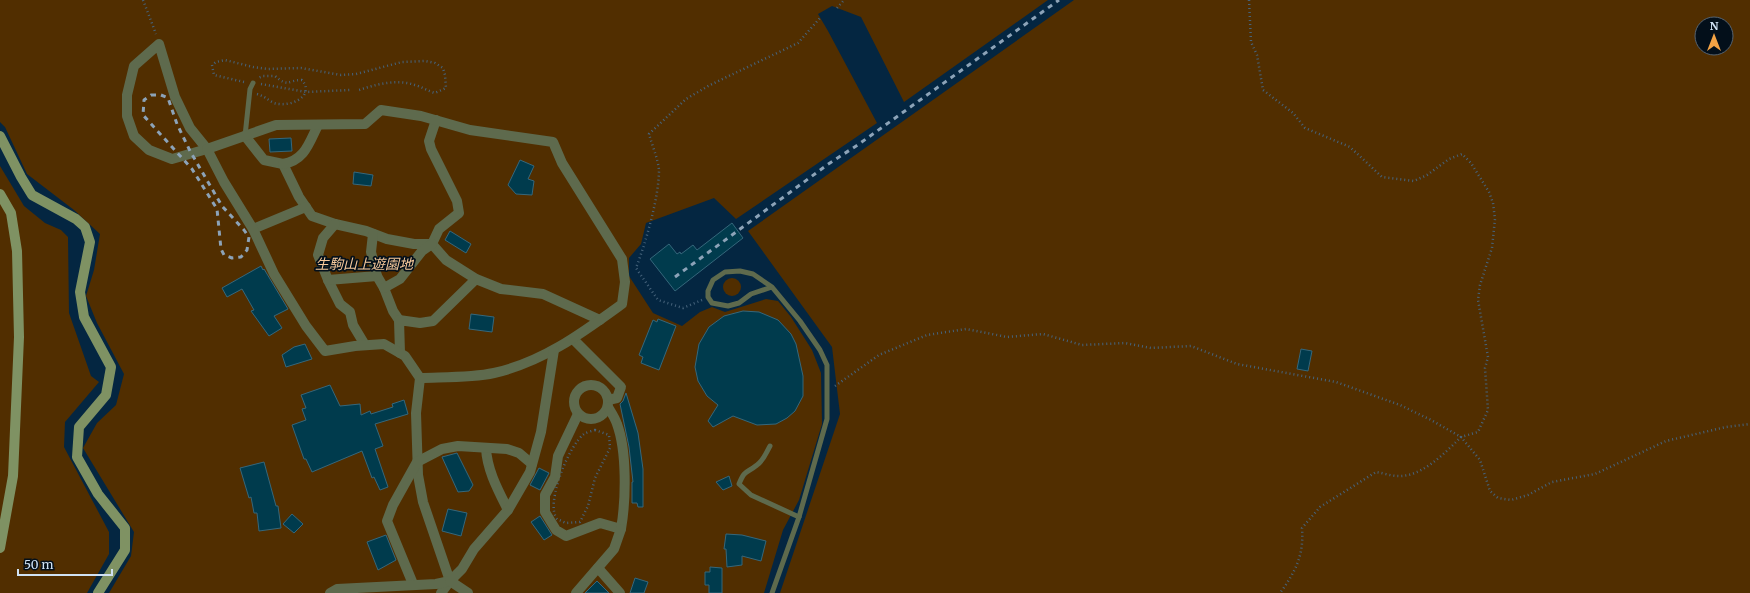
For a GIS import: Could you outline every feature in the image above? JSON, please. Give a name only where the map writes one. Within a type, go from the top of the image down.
[{"type":"street","points":[[420,378],[493,373],[536,360],[573,339],[622,304],[625,282],[622,259],[562,163],[553,142],[470,130],[421,116],[381,110],[365,124],[276,125],[207,149],[172,159],[149,150],[134,136],[127,116],[127,95],[134,66],[159,44],[176,96],[190,128],[207,149],[224,182],[253,229],[274,274],[306,326],[325,351],[365,345],[384,344],[405,356],[420,378],[416,413],[417,462],[423,502],[450,581],[468,593]]},
{"type":"street","points":[[384,288],[400,279],[422,251],[432,244],[439,229],[458,213],[457,201],[431,149],[429,141],[436,120]]},
{"type":"street","points":[[245,136],[264,160],[283,164],[292,162],[302,155],[318,125]]},
{"type":"street","points":[[0,136],[32,195],[76,219],[85,228],[90,242],[80,292],[84,317],[111,367],[106,395],[79,427],[77,457],[98,494],[125,528],[125,550],[98,593]]},
{"type":"street","points":[[283,164],[312,216],[387,239],[414,244],[432,244],[446,260],[476,279],[501,288],[524,290],[543,294],[600,320]]},
{"type":"street","points":[[0,194],[11,213],[17,251],[19,337],[13,476],[0,548]]},
{"type":"street","points":[[253,229],[306,207]]},
{"type":"street","points":[[335,224],[323,238],[318,256],[340,304],[350,312],[353,324],[365,345]]},
{"type":"street","points":[[373,234],[371,252],[377,276],[384,288],[393,311],[399,320],[400,353]]},
{"type":"street","points":[[328,280],[377,276]]},
{"type":"street","points":[[399,320],[420,323],[433,320],[476,279]]},
{"type":"street","points":[[573,339],[621,387],[617,398],[608,404],[602,416],[592,420],[578,414],[573,402],[574,397],[581,387],[593,384],[598,386],[607,395],[608,404],[617,424],[624,462],[624,511],[622,529],[614,549],[576,593]]},
{"type":"street","points":[[441,593],[462,569],[474,549],[508,510],[530,472],[542,432],[554,350]]},
{"type":"street","points":[[578,414],[558,456],[556,477],[545,495],[545,512],[556,530],[566,536],[600,523],[622,529]]},
{"type":"street","points":[[413,584],[387,521],[393,505],[417,462],[442,448],[458,446],[507,449],[519,452],[532,464]]},
{"type":"street","points":[[486,448],[486,460],[508,510]]},
{"type":"street","points":[[598,568],[620,593]]},
{"type":"street","points":[[330,593],[337,589],[436,584],[450,581]]},
{"type":"lane","points":[[245,136],[251,93],[250,89],[253,83]]},
{"type":"lane","points":[[772,287],[751,294],[739,303],[728,306],[712,303],[708,297],[708,291],[713,280],[725,272],[740,271],[753,274],[772,287],[800,321],[820,350],[827,365],[827,420],[799,517],[772,593]]},
{"type":"lane","points":[[770,446],[764,458],[757,466],[744,473],[739,484],[751,495],[799,517]]},
{"type":"path","points":[[143,0],[154,30]]},
{"type":"path","points":[[837,8],[844,0]]},
{"type":"path","points":[[1249,0],[1251,42],[1257,55],[1263,90],[1293,113],[1305,128],[1350,147],[1382,177],[1414,181],[1427,175],[1449,159],[1462,154],[1471,163],[1488,192],[1493,203],[1495,219],[1492,248],[1480,285],[1478,300],[1488,357],[1485,368],[1488,410],[1478,432],[1460,437],[1447,452],[1418,472],[1399,476],[1376,472],[1320,507],[1302,528],[1304,545],[1293,576],[1280,593]]},
{"type":"path","points":[[708,297],[684,308],[658,300],[636,268],[647,237],[655,201],[659,169],[649,134],[686,100],[710,85],[798,43],[820,18]]},
{"type":"path","points":[[350,90],[306,92],[253,83],[214,75],[212,65],[216,62],[225,60],[268,69],[301,68],[341,75],[356,74],[402,62],[425,61],[435,63],[444,68],[446,88],[435,93],[403,82],[390,82],[359,90]]},
{"type":"path","points":[[251,93],[264,96],[276,103],[287,104],[302,98],[306,92],[306,85],[302,80],[283,83],[275,76],[263,76],[255,79],[253,83]]},
{"type":"path","points":[[828,391],[879,356],[927,335],[966,329],[1007,337],[1043,334],[1082,345],[1126,343],[1151,348],[1191,346],[1237,364],[1336,382],[1400,405],[1431,420],[1460,437],[1480,460],[1490,491],[1498,498],[1512,500],[1528,495],[1552,482],[1595,474],[1666,441],[1720,428],[1750,424]]},
{"type":"path","points":[[595,430],[609,435],[610,448],[595,478],[588,506],[580,522],[566,523],[557,519],[554,510],[556,491],[564,465],[572,450],[584,434],[595,430]]},
{"type":"green space","name":"生駒山上遊園地","points":[[0,0],[1048,0],[904,102],[861,17],[832,6],[818,14],[877,123],[736,219],[714,198],[646,223],[641,244],[629,258],[629,276],[653,313],[682,326],[700,312],[712,307],[725,312],[766,299],[778,301],[791,317],[812,350],[821,373],[822,424],[799,500],[783,530],[764,593],[109,593],[131,556],[134,532],[83,448],[97,423],[116,405],[124,374],[97,323],[86,296],[94,270],[100,234],[74,210],[27,174],[5,127],[0,122]]},
{"type":"green space","points":[[1074,0],[1750,0],[1750,593],[780,593],[840,414],[832,347],[748,231]]},
{"type":"green space","points":[[0,166],[24,206],[45,223],[61,230],[68,237],[69,313],[91,376],[99,382],[65,422],[64,447],[109,532],[109,554],[87,593],[0,593]]},
{"type":"green space","points":[[732,278],[738,281],[741,287],[738,293],[732,296],[726,293],[723,287],[726,281]]},
{"type":"building","points":[[291,138],[292,151],[270,152],[269,139]]},
{"type":"building","points":[[520,160],[534,166],[528,179],[534,181],[532,195],[516,194],[508,185]]},
{"type":"building","points":[[354,172],[373,175],[371,186],[353,184]]},
{"type":"building","points":[[732,223],[743,238],[675,291],[650,259],[669,244],[677,254],[680,252],[681,254],[693,245],[697,250]]},
{"type":"building","points":[[450,231],[471,244],[466,253],[445,240]]},
{"type":"building","points":[[261,266],[288,309],[274,316],[282,328],[269,336],[251,311],[254,310],[242,289],[227,297],[222,288]]},
{"type":"building","points":[[743,311],[759,312],[778,320],[791,334],[796,344],[803,376],[803,396],[795,411],[787,418],[776,424],[757,425],[733,416],[713,427],[708,421],[718,405],[707,396],[698,381],[695,367],[699,344],[709,327],[724,316]]},
{"type":"building","points":[[471,314],[494,317],[492,332],[469,329]]},
{"type":"building","points":[[658,319],[676,326],[659,370],[641,363],[643,357],[639,355],[653,320],[657,322]]},
{"type":"building","points":[[305,344],[312,359],[286,367],[282,355],[294,347]]},
{"type":"building","points":[[1301,349],[1312,351],[1308,371],[1297,369]]},
{"type":"building","points":[[330,385],[340,406],[360,404],[361,415],[370,411],[371,414],[393,407],[392,404],[404,400],[408,414],[375,424],[383,446],[375,449],[388,487],[380,490],[374,477],[372,478],[362,451],[312,472],[306,459],[304,459],[292,425],[306,420],[302,409],[306,408],[301,395]]},
{"type":"building","points":[[626,393],[638,433],[643,469],[643,507],[638,507],[637,503],[632,503],[633,482],[629,447],[620,404]]},
{"type":"building","points":[[457,453],[473,485],[469,491],[458,492],[442,457]]},
{"type":"building","points":[[264,462],[276,506],[278,506],[281,528],[259,531],[257,513],[254,513],[251,497],[249,498],[240,468]]},
{"type":"building","points":[[539,468],[549,473],[540,490],[530,485]]},
{"type":"building","points":[[729,476],[732,486],[723,490],[716,482]]},
{"type":"building","points":[[448,509],[467,513],[461,536],[442,531]]},
{"type":"building","points":[[292,514],[303,524],[294,533],[283,524]]},
{"type":"building","points":[[540,516],[552,535],[544,540],[531,522]]},
{"type":"building","points":[[726,534],[742,535],[766,541],[761,561],[742,556],[742,565],[727,567],[726,549],[724,549]]},
{"type":"building","points":[[386,535],[396,560],[378,570],[367,542]]},
{"type":"building","points":[[710,567],[722,568],[722,593],[709,593],[709,585],[705,585],[705,572],[710,572]]},
{"type":"building","points":[[635,578],[648,582],[644,593],[630,593]]},
{"type":"building","points":[[597,581],[609,593],[585,593]]},
{"type":"railway","points":[[675,277],[827,165],[859,144],[1059,0]]},
{"type":"railway","points":[[151,95],[161,95],[168,98],[177,124],[190,151],[222,206],[249,237],[247,250],[241,257],[232,258],[224,255],[221,249],[217,209],[192,169],[143,115],[144,100],[151,95]]}]
